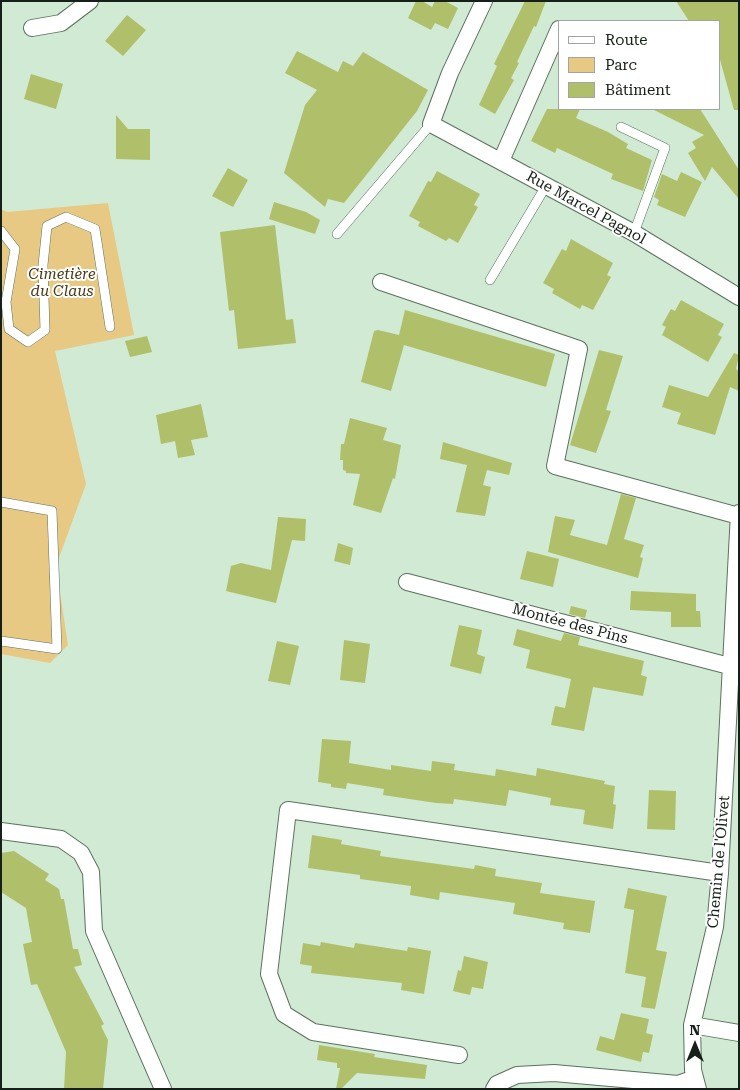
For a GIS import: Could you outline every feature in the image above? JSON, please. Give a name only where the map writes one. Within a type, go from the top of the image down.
[{"type":"street","points":[[32,28],[61,23],[90,1]]},
{"type":"street","points":[[431,124],[450,73],[484,1]]},
{"type":"street","points":[[501,161],[558,31]]},
{"type":"street","name":"Rue Marcel Pagnol","points":[[431,124],[634,233],[739,298]]},
{"type":"street","points":[[381,282],[579,350],[556,466],[738,515]]},
{"type":"street","name":"Chemin de l'Olivet","points":[[697,1083],[692,1025],[715,927],[720,873],[736,614],[738,515]]},
{"type":"street","name":"Montée des Pins","points":[[407,582],[733,666]]},
{"type":"street","points":[[459,1055],[313,1032],[284,1014],[269,974],[288,810],[720,873]]},
{"type":"street","points":[[1,830],[61,839],[81,853],[91,872],[94,930],[163,1089]]},
{"type":"street","points":[[692,1025],[739,1033]]},
{"type":"street","points":[[494,1089],[497,1084],[517,1075],[554,1073],[678,1084],[697,1083]]},
{"type":"lane","points":[[337,234],[431,124]]},
{"type":"lane","points":[[621,127],[665,148],[634,233]]},
{"type":"lane","points":[[490,280],[546,186]]},
{"type":"lane","points":[[1,231],[15,249],[6,302],[9,329],[28,342],[45,330],[43,265],[47,226],[66,217],[95,229],[110,327]]},
{"type":"lane","points":[[1,502],[52,511],[58,649],[1,641]]},
{"type":"green space","name":"Cimetière du Claus","points":[[108,203],[134,335],[55,351],[86,484],[56,566],[68,645],[50,663],[1,654],[1,209],[7,212]]},
{"type":"building","points":[[416,1],[422,1],[432,7],[435,1],[445,1],[458,8],[448,29],[435,23],[431,30],[408,18]]},
{"type":"building","points":[[525,1],[546,1],[536,27],[534,26],[517,62],[519,63],[511,78],[514,80],[495,114],[479,105],[497,66],[494,64]]},
{"type":"building","points":[[676,1],[739,1],[739,110],[734,110],[720,60],[720,20],[688,20]]},
{"type":"building","points":[[127,15],[146,30],[123,56],[105,41]]},
{"type":"building","points":[[297,51],[338,72],[343,61],[353,66],[363,52],[428,90],[417,111],[344,203],[328,199],[325,207],[284,173],[305,105],[317,90],[285,73]]},
{"type":"building","points":[[31,74],[63,84],[56,109],[24,99]]},
{"type":"building","points":[[547,109],[580,110],[576,118],[608,132],[628,144],[626,148],[652,160],[643,191],[611,179],[613,174],[557,148],[555,153],[531,141]]},
{"type":"building","points":[[654,110],[701,110],[739,170],[739,199],[712,167],[705,181],[688,153],[696,148],[692,142],[704,135]]},
{"type":"building","points":[[116,115],[128,129],[150,129],[150,160],[116,159]]},
{"type":"building","points":[[228,168],[248,180],[233,207],[212,196]]},
{"type":"building","points":[[437,171],[480,194],[474,205],[478,207],[458,243],[449,238],[446,241],[418,226],[420,222],[409,216],[428,181],[431,182]]},
{"type":"building","points":[[681,172],[702,182],[685,217],[657,205],[659,200],[654,197],[662,174],[677,181]]},
{"type":"building","points":[[274,202],[306,212],[320,220],[315,234],[269,219]]},
{"type":"building","points":[[275,225],[286,320],[293,319],[296,343],[238,349],[234,310],[229,311],[220,232]]},
{"type":"building","points":[[571,239],[613,263],[607,275],[611,277],[593,310],[582,305],[580,309],[552,293],[554,289],[543,283],[562,249],[566,251]]},
{"type":"building","points":[[681,300],[724,324],[718,335],[722,337],[708,362],[662,335],[666,327],[662,325],[671,309],[675,311]]},
{"type":"building","points":[[405,310],[555,354],[546,387],[404,345],[391,391],[361,382],[374,331],[378,330],[399,335]]},
{"type":"building","points":[[147,336],[152,352],[130,357],[125,341]]},
{"type":"building","points":[[599,350],[623,356],[606,410],[611,411],[596,453],[570,445]]},
{"type":"building","points":[[734,353],[739,355],[736,369],[739,371],[739,391],[730,387],[715,435],[677,424],[681,413],[662,407],[669,385],[708,397]]},
{"type":"building","points":[[201,404],[208,437],[191,440],[195,455],[178,458],[175,441],[161,444],[156,415]]},
{"type":"building","points":[[350,418],[387,428],[383,440],[401,445],[395,479],[393,478],[381,513],[353,505],[360,474],[346,473],[343,470],[343,460],[340,460],[341,444],[344,444]]},
{"type":"building","points":[[443,442],[512,463],[509,475],[487,470],[483,485],[491,487],[485,516],[456,512],[467,465],[440,459]]},
{"type":"building","points":[[621,494],[636,498],[624,539],[644,545],[640,557],[643,558],[638,578],[548,552],[555,516],[575,520],[570,535],[607,545]]},
{"type":"building","points":[[278,517],[306,519],[305,541],[292,540],[276,603],[226,591],[231,566],[241,563],[271,570]]},
{"type":"building","points":[[338,543],[353,548],[350,565],[334,561]]},
{"type":"building","points":[[527,551],[559,559],[553,587],[520,579]]},
{"type":"building","points":[[631,591],[696,594],[696,611],[700,611],[701,627],[671,627],[671,612],[630,610]]},
{"type":"building","points":[[571,606],[587,610],[585,618],[569,614]]},
{"type":"building","points":[[459,625],[482,630],[477,654],[485,657],[481,674],[450,666]]},
{"type":"building","points":[[517,629],[561,641],[564,633],[580,637],[578,645],[644,661],[641,675],[647,677],[643,696],[593,687],[584,731],[551,725],[555,706],[565,708],[571,679],[526,668],[530,650],[513,645]]},
{"type":"building","points":[[344,640],[370,644],[365,683],[340,680]]},
{"type":"building","points":[[277,641],[299,646],[290,685],[268,681]]},
{"type":"building","points":[[322,739],[351,741],[349,763],[391,770],[391,765],[431,771],[432,761],[455,764],[454,770],[495,776],[496,769],[536,776],[537,768],[605,781],[604,784],[615,786],[613,804],[616,805],[613,829],[583,824],[585,810],[550,805],[551,798],[509,790],[506,806],[454,799],[453,804],[436,803],[383,795],[384,789],[347,783],[346,789],[331,787],[331,784],[318,782]]},
{"type":"building","points":[[649,790],[676,791],[675,830],[647,829]]},
{"type":"building","points":[[312,835],[342,840],[341,844],[381,851],[380,856],[474,869],[475,865],[496,869],[495,876],[542,883],[540,893],[595,901],[590,933],[563,929],[564,923],[513,914],[515,903],[440,892],[439,900],[410,895],[411,886],[360,879],[360,875],[308,868]]},
{"type":"building","points":[[14,851],[49,874],[45,880],[59,889],[61,899],[64,899],[73,949],[78,949],[82,965],[74,967],[104,1024],[101,1026],[108,1040],[103,1089],[64,1089],[66,1052],[37,984],[31,985],[23,944],[32,942],[26,908],[1,892],[1,853]]},
{"type":"building","points":[[628,888],[667,896],[656,950],[667,952],[655,1009],[641,1007],[646,977],[625,973],[634,910],[624,908]]},
{"type":"building","points":[[321,942],[354,948],[355,943],[407,951],[408,947],[431,951],[424,994],[401,990],[402,983],[311,973],[312,966],[300,964],[303,943],[320,946]]},
{"type":"building","points":[[464,956],[488,962],[483,989],[472,987],[470,995],[453,991],[458,970],[461,971]]},
{"type":"building","points":[[621,1013],[649,1019],[646,1033],[653,1035],[649,1053],[643,1052],[641,1062],[596,1050],[600,1036],[614,1040]]},
{"type":"building","points":[[319,1045],[375,1054],[374,1057],[427,1065],[425,1079],[357,1073],[341,1089],[336,1089],[340,1068],[337,1068],[337,1063],[317,1060]]}]
